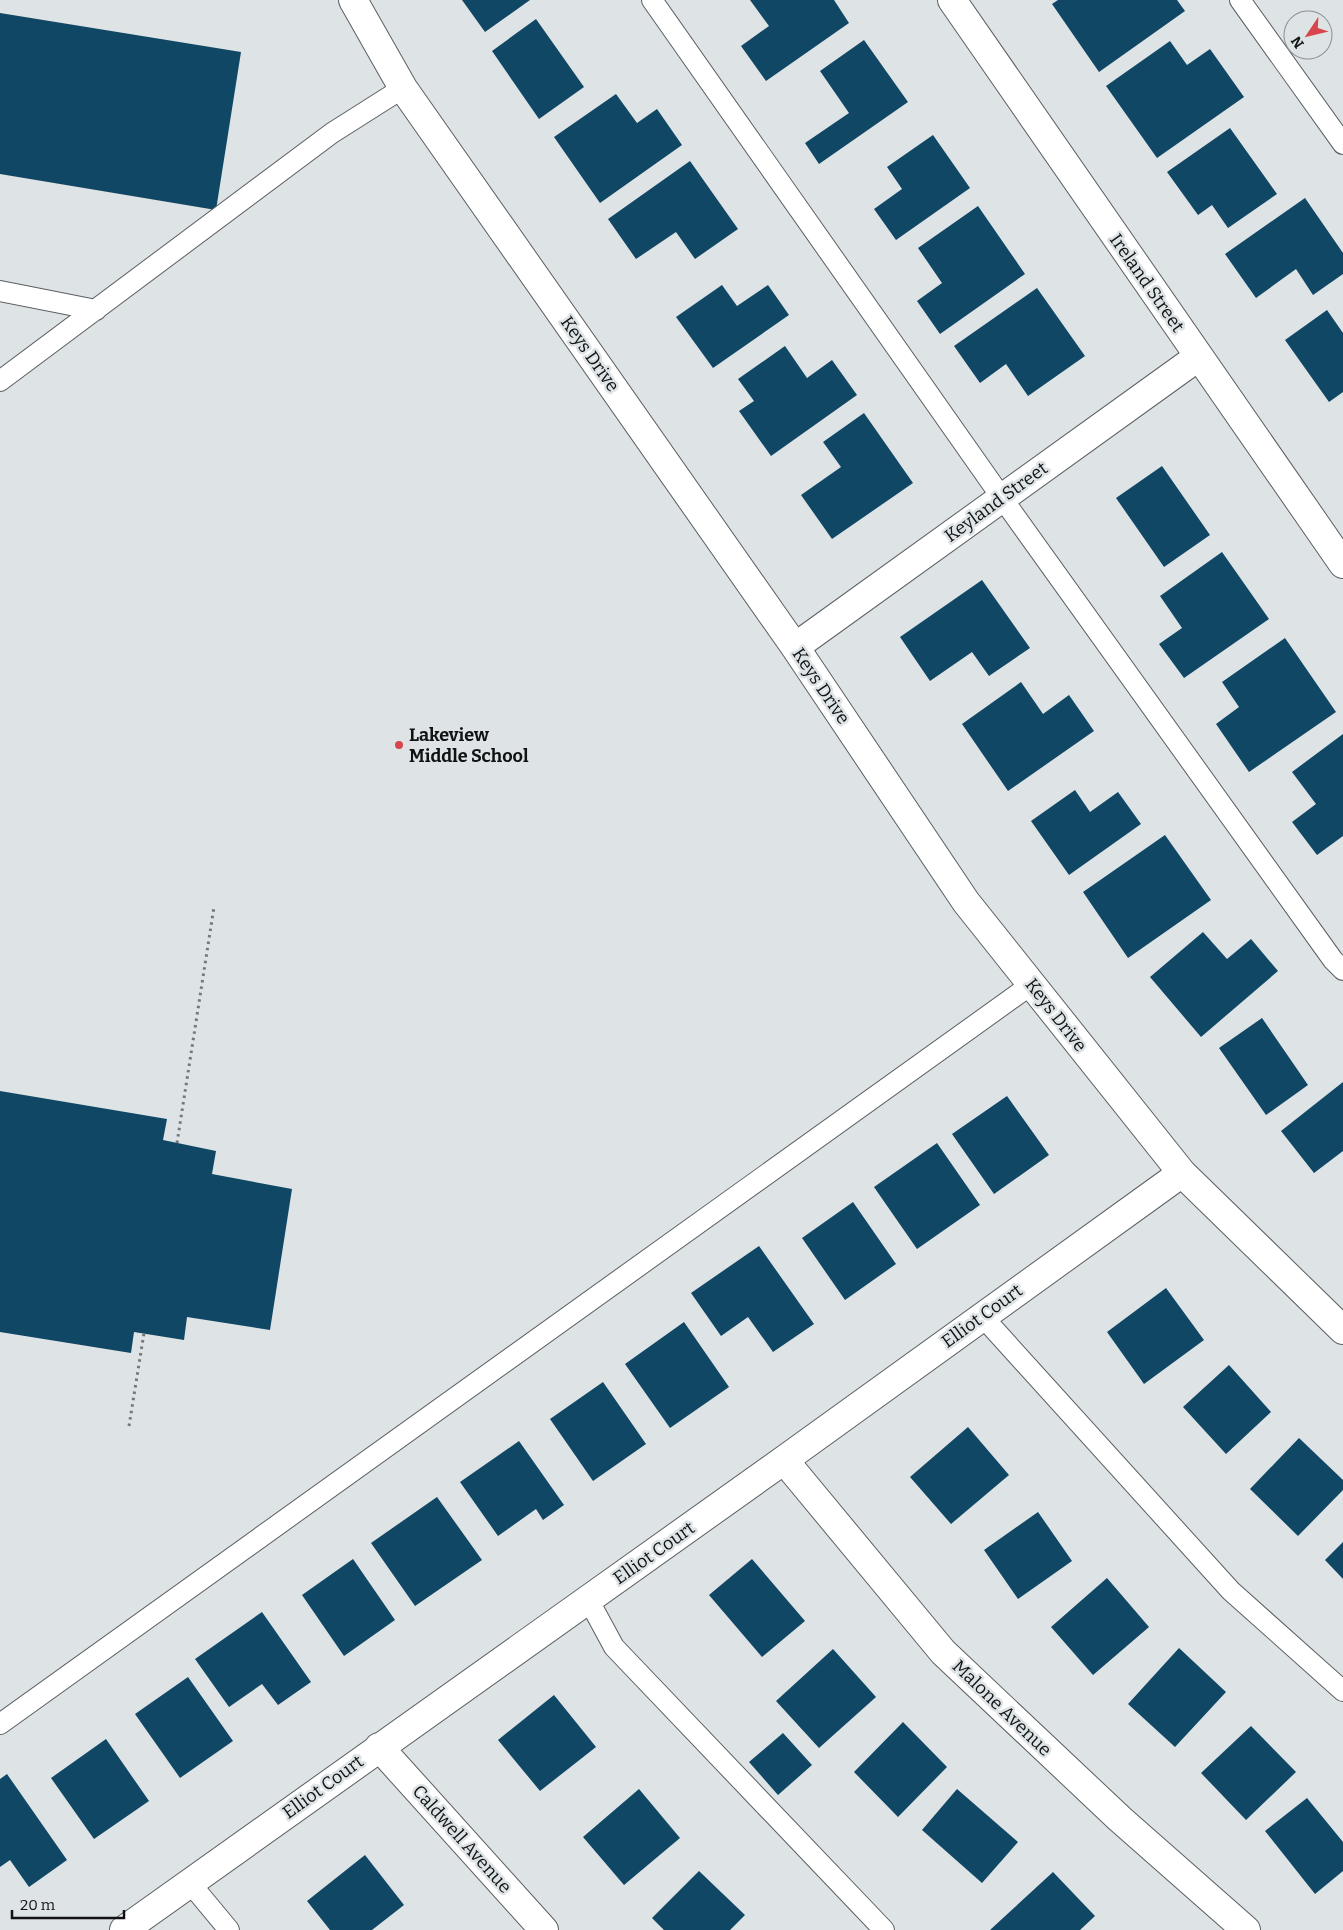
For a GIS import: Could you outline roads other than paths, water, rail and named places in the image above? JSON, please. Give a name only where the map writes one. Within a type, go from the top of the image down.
[{"type":"street","name":"Keys Drive","points":[[353,0],[403,88],[794,646],[966,902],[1182,1173],[1343,1330]]},
{"type":"street","name":"Ireland Street","points":[[952,0],[1198,358],[1343,564]]},
{"type":"street","name":"Keyland Street","points":[[794,646],[1198,358]]},
{"type":"street","name":"Elliot Court","points":[[124,1930],[784,1460],[1182,1173]]},
{"type":"street","name":"Malone Avenue","points":[[784,1460],[943,1652],[1120,1819],[1246,1930]]},
{"type":"street","name":"Caldwell Avenue","points":[[379,1747],[544,1930]]},
{"type":"lane","points":[[652,0],[1002,498],[1333,960],[1343,970]]},
{"type":"lane","points":[[1240,0],[1343,144]]},
{"type":"lane","points":[[0,381],[332,133],[403,88]]},
{"type":"lane","points":[[0,291],[96,310]]},
{"type":"lane","points":[[0,1724],[1032,984]]},
{"type":"lane","points":[[982,1316],[1231,1591],[1343,1691]]},
{"type":"lane","points":[[588,1600],[614,1647],[884,1930]]},
{"type":"lane","points":[[190,1883],[229,1930]]},
{"type":"place","name":"Lakeview Middle School","points":[[399,745]]}]
